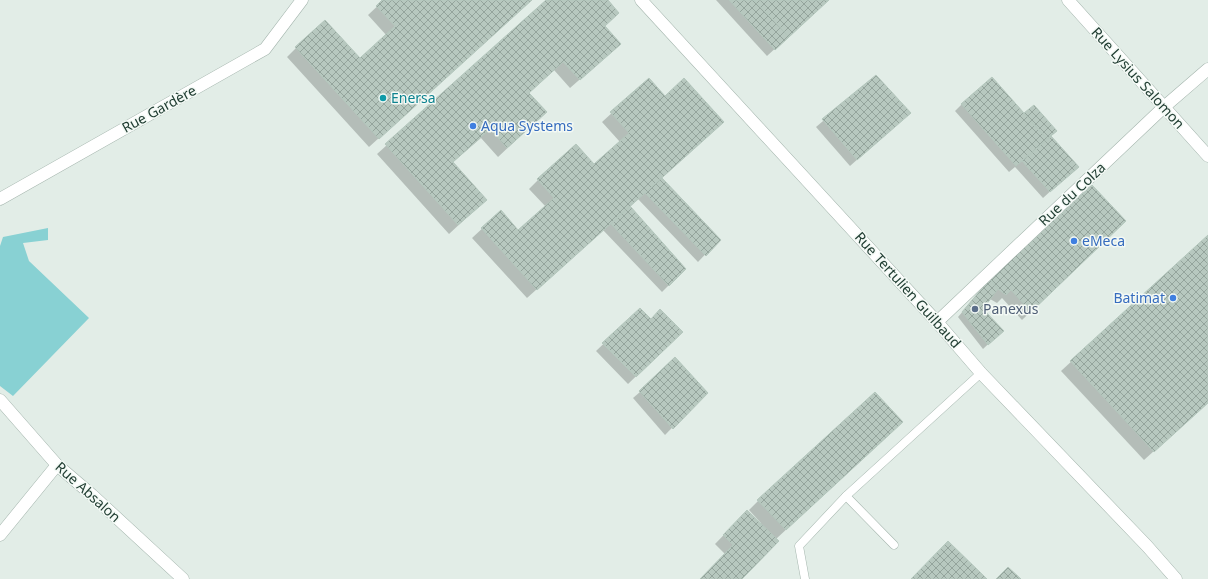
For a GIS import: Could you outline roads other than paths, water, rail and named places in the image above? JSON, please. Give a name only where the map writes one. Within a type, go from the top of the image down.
[{"type":"street","name":"Rue Gardère","points":[[0,199],[265,49],[302,0]]},
{"type":"street","name":"Rue Tertulien Guilbaud","points":[[641,0],[938,322],[981,373],[1147,546],[1176,579]]},
{"type":"street","name":"Rue Lysius Salomon","points":[[1068,0],[1208,156]]},
{"type":"street","name":"Rue du Colza","points":[[938,322],[1164,107],[1208,68]]},
{"type":"street","name":"Rue Absalon","points":[[0,400],[57,465],[92,495],[183,579]]},
{"type":"street","points":[[0,536],[57,465]]},
{"type":"lane","points":[[805,579],[799,546],[846,496],[981,373]]},
{"type":"lane","points":[[846,496],[894,545]]},
{"type":"water","points":[[48,228],[48,240],[23,243],[29,261],[89,318],[13,396],[0,386],[0,246],[3,237]]},
{"type":"place","name":"Enersa","points":[[383,98]]},
{"type":"place","name":"Aqua Systems","points":[[473,126]]},
{"type":"place","name":"eMeca","points":[[1074,241]]},
{"type":"place","name":"Batimat","points":[[1173,298]]},
{"type":"place","name":"Panexus","points":[[975,309]]}]
